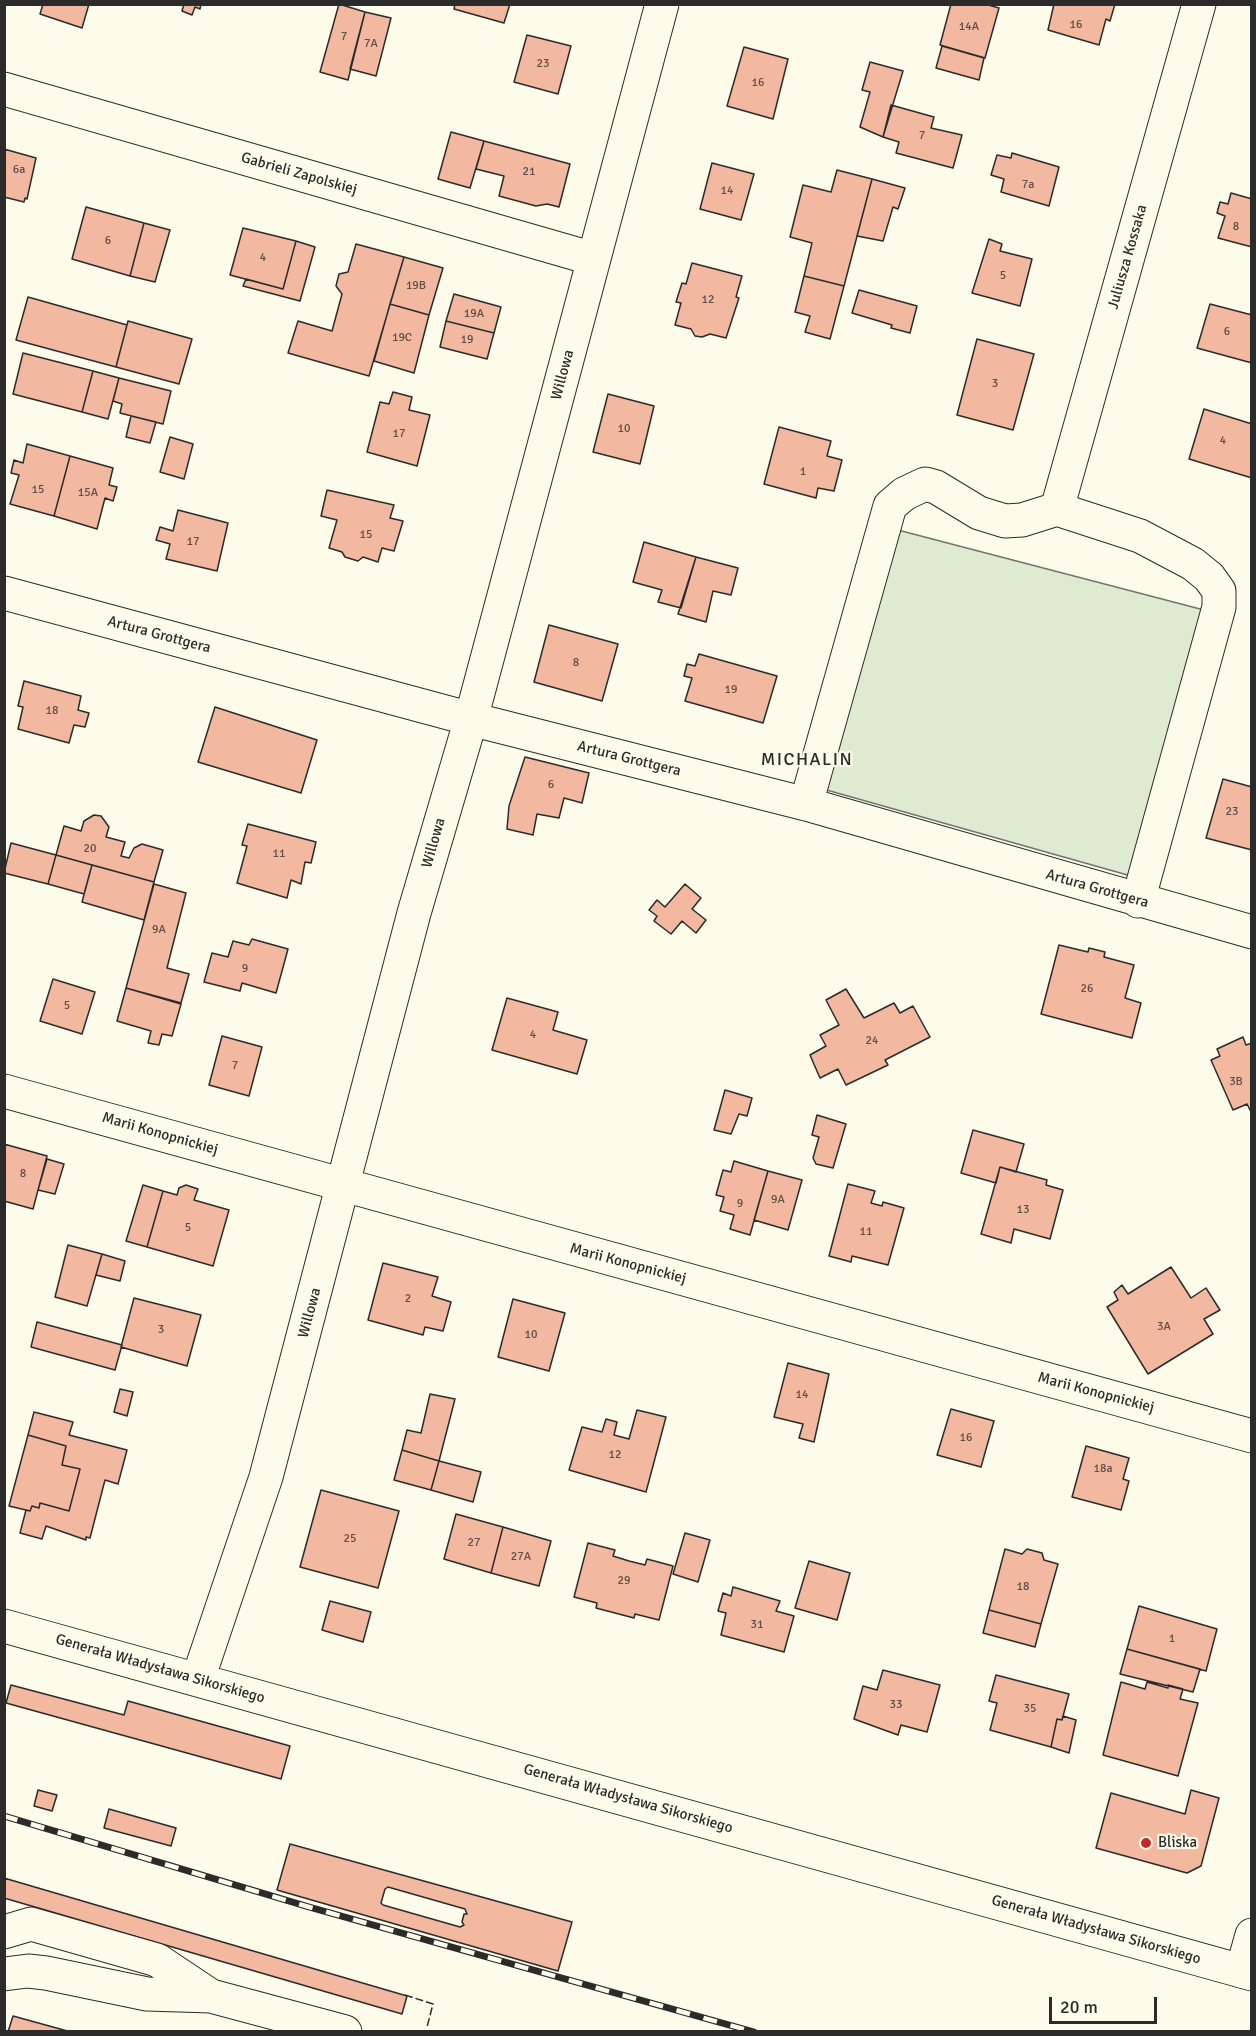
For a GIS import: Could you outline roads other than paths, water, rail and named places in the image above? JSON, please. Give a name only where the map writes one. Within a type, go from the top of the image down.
[{"type":"street","name":"Willowa","points":[[198,1679],[266,1477],[414,913],[471,719],[662,4]]},
{"type":"street","name":"Juliusza Kossaka","points":[[1057,509],[1199,4]]},
{"type":"street","name":"Gabrieli Zapolskiej","points":[[4,89],[594,259]]},
{"type":"street","points":[[806,804],[890,506],[904,494],[925,484],[936,486],[979,513],[1005,521],[1022,520],[1057,509],[1140,536],[1193,564],[1209,577],[1219,591],[1219,608],[1138,901]]},
{"type":"street","name":"Artura Grottgera","points":[[4,593],[471,719],[806,804],[1251,932]]},
{"type":"street","name":"Marii Konopnickiej","points":[[4,1091],[1251,1436]]},
{"type":"street","name":"Generała Władysława Sikorskiego","points":[[4,1626],[1247,1973]]},
{"type":"street","points":[[4,1932],[31,1924],[157,1960],[211,1996]]},
{"type":"street","points":[[1247,1973],[1251,1935]]},
{"type":"street","points":[[4,1974],[28,1971],[46,1972],[147,1994],[211,1996],[345,2031]]},
{"type":"railway","points":[[4,1816],[309,1907],[754,2032]]},
{"type":"place","name":"Bliska","points":[[1146,1843]]},
{"type":"district","name":"MICHALIN","points":[[807,760]]}]
